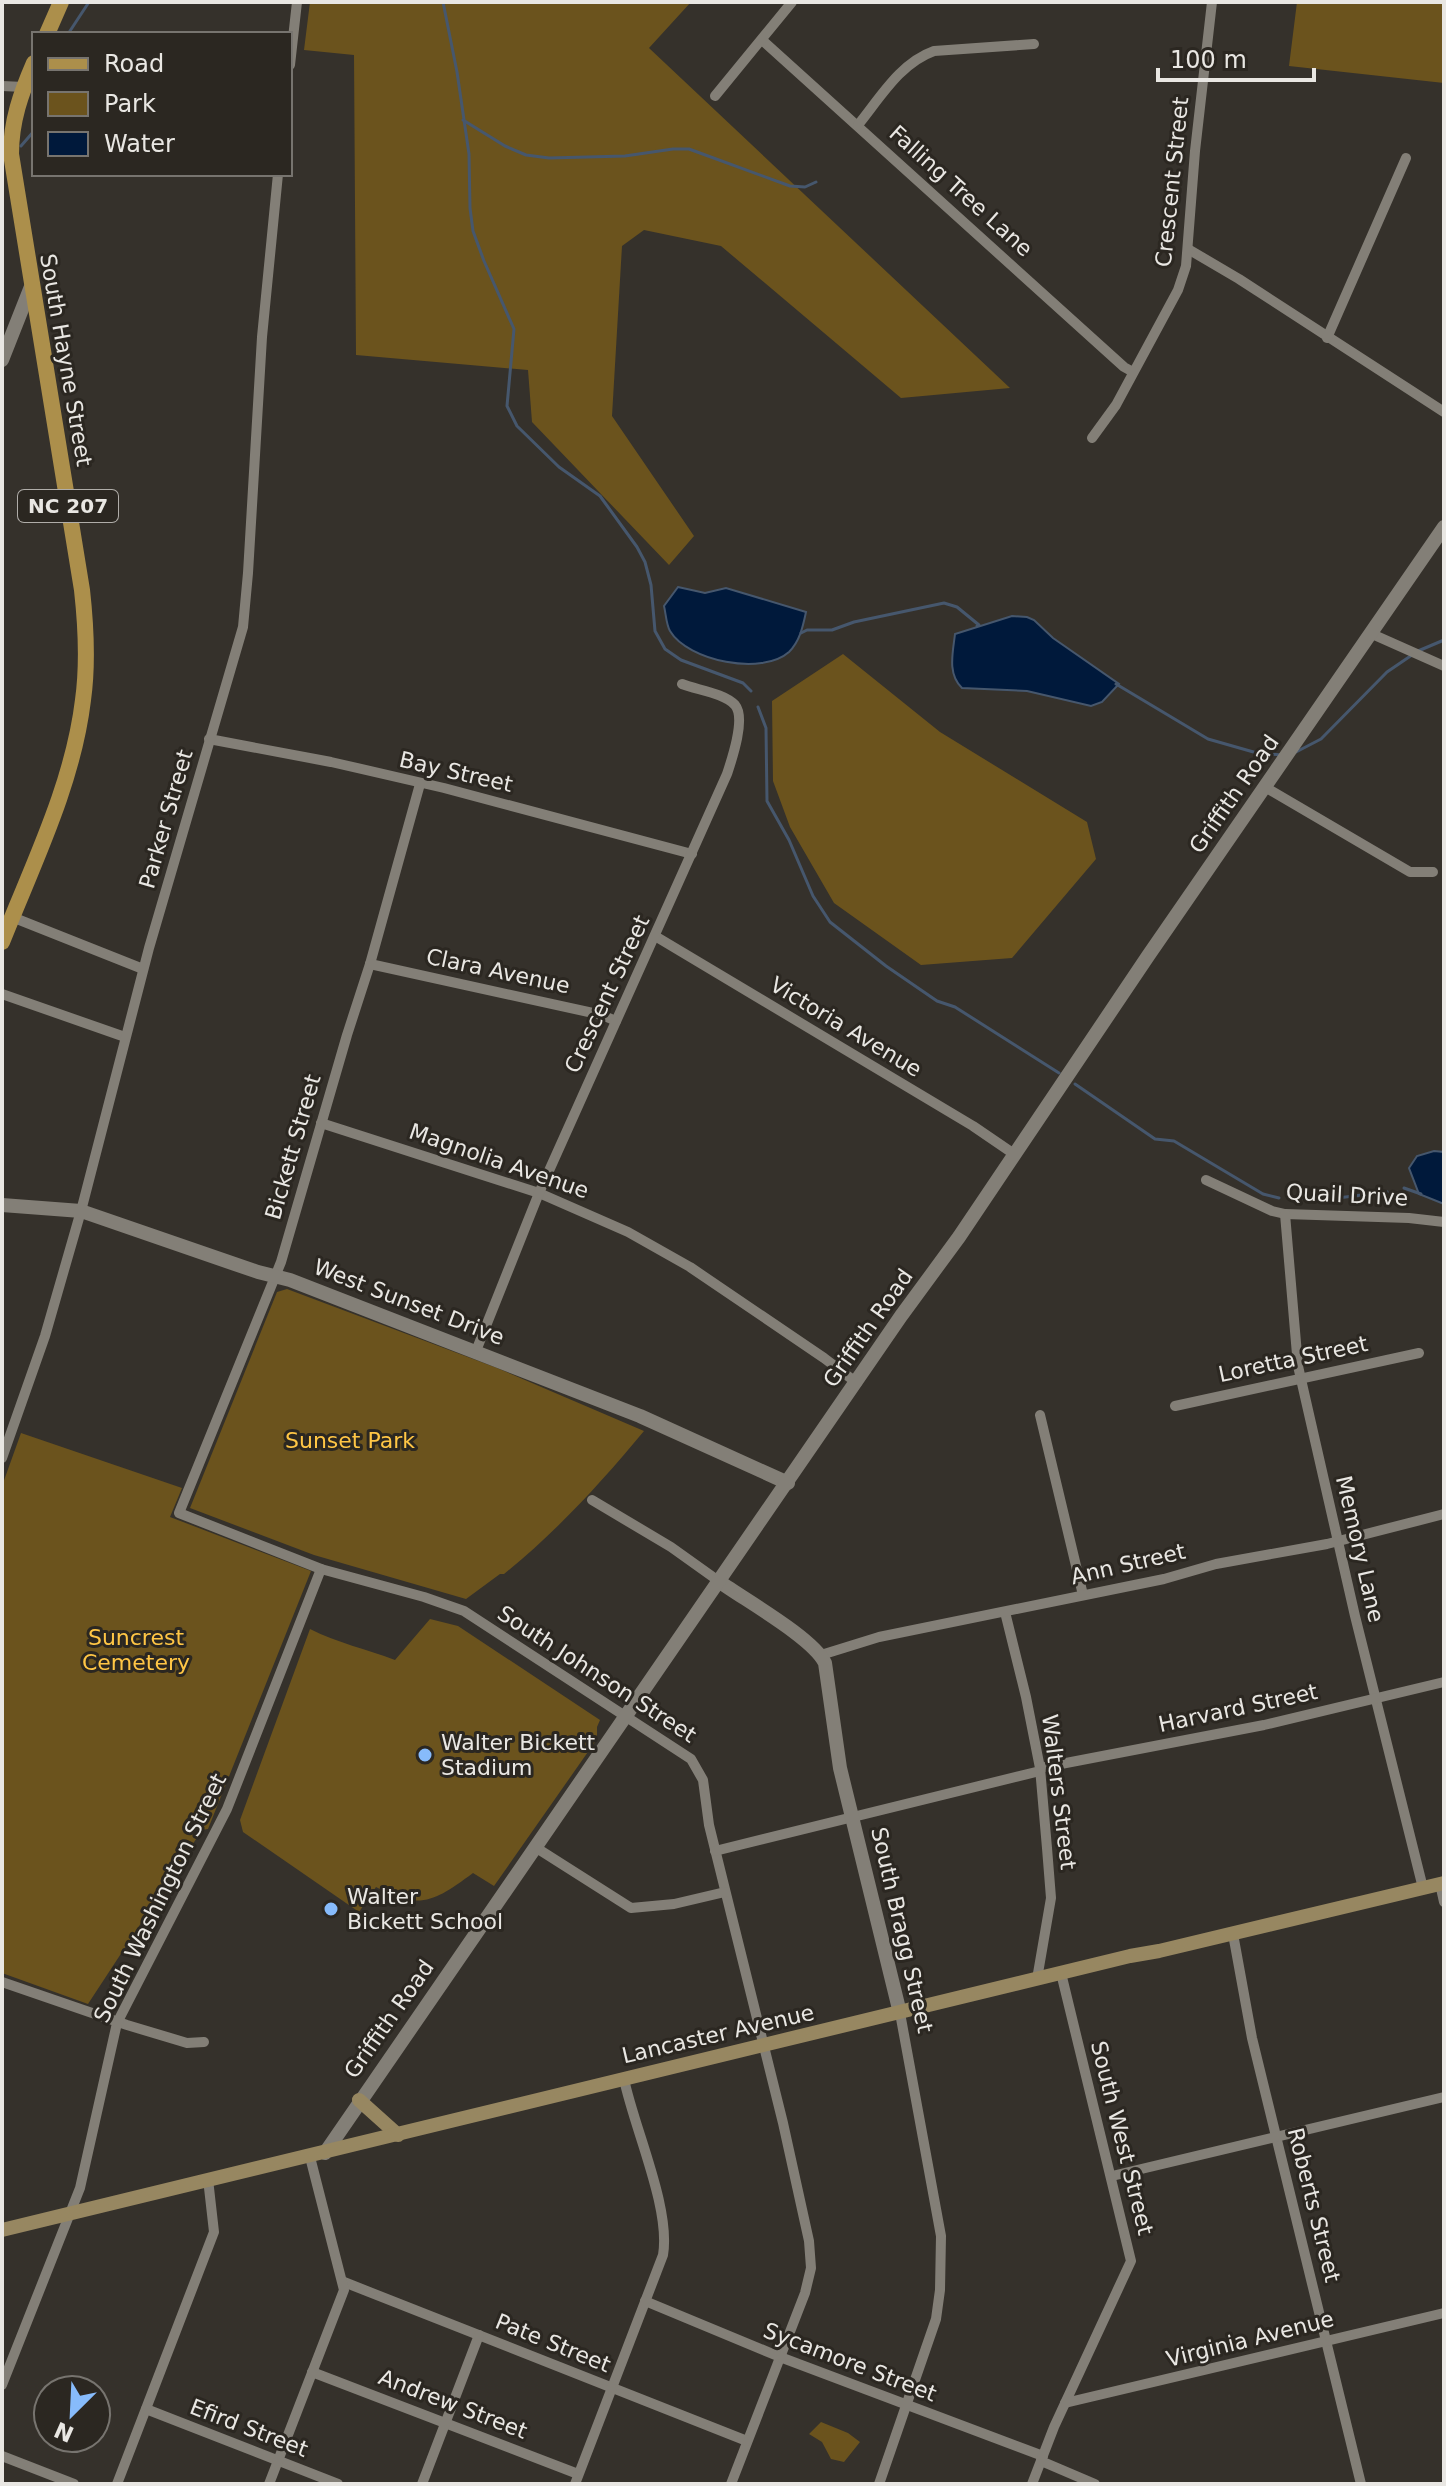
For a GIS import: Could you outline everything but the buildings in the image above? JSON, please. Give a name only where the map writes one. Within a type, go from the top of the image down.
[{"type":"main road","points":[[48,32],[61,2]]},
{"type":"main road","name":"South Hayne Street","points":[[2,942],[68,770],[83,700],[86,658],[82,590],[11,154],[11,134],[32,68]]},
{"type":"main road","name":"Lancaster Avenue","points":[[2,2230],[1442,1883]]},
{"type":"main road","points":[[359,2100],[398,2135]]},
{"type":"street","points":[[292,47],[297,2]]},
{"type":"street","points":[[715,96],[792,2]]},
{"type":"street","name":"Crescent Street","points":[[1092,438],[1116,405],[1178,290],[1188,249],[1195,151],[1212,2]]},
{"type":"street","name":"Falling Tree Lane","points":[[762,40],[1133,372]]},
{"type":"street","points":[[858,125],[898,75],[920,56],[934,51],[1034,44]]},
{"type":"street","points":[[2,86],[24,87]]},
{"type":"street","points":[[1327,338],[1406,158]]},
{"type":"street","name":"Parker Street","points":[[2,1458],[45,1336],[81,1211],[143,969],[243,627],[262,337],[278,176]]},
{"type":"street","points":[[1188,249],[1444,412]]},
{"type":"street","points":[[2,360],[32,284]]},
{"type":"street","name":"Griffith Road","points":[[317,2155],[359,2100],[628,1716],[1444,527]]},
{"type":"street","points":[[1372,634],[1444,666]]},
{"type":"street","name":"Crescent Street","points":[[476,1351],[539,1193],[727,774],[736,744],[738,711],[735,705],[722,697],[682,684]]},
{"type":"street","name":"Bay Street","points":[[209,739],[331,762],[490,800],[692,854]]},
{"type":"street","name":"Bickett Street","points":[[179,1513],[275,1276],[370,964],[420,784]]},
{"type":"street","points":[[1265,787],[1410,872],[1433,872]]},
{"type":"street","points":[[12,917],[143,969]]},
{"type":"street","name":"Victoria Avenue","points":[[655,936],[973,1126],[1014,1154]]},
{"type":"street","name":"Clara Avenue","points":[[370,964],[602,1015],[616,1021]]},
{"type":"street","points":[[2,994],[125,1037]]},
{"type":"street","name":"Magnolia Avenue","points":[[321,1123],[539,1193],[628,1232],[678,1260],[857,1383]]},
{"type":"street","name":"Quail Drive","points":[[1206,1180],[1285,1214],[1444,1222]]},
{"type":"street","name":"West Sunset Drive","points":[[2,1205],[81,1211],[275,1276],[640,1416],[788,1483]]},
{"type":"street","name":"Memory Lane","points":[[1285,1214],[1301,1378],[1374,1697],[1423,1888]]},
{"type":"street","name":"Loretta Street","points":[[1175,1406],[1419,1353]]},
{"type":"street","points":[[1040,1415],[1083,1595]]},
{"type":"street","points":[[592,1500],[664,1542],[821,1655]]},
{"type":"street","name":"South Johnson Street","points":[[179,1513],[321,1569],[464,1611],[628,1716],[691,1759],[698,1769],[809,2241],[811,2268],[805,2293],[731,2484]]},
{"type":"street","name":"Ann Street","points":[[821,1655],[879,1637],[1337,1540],[1444,1514]]},
{"type":"street","name":"South Washington Street","points":[[2,2385],[80,2188],[117,2023],[227,1809],[321,1569]]},
{"type":"street","name":"Walters Street","points":[[1005,1612],[1040,1770],[1051,1898],[1037,1979]]},
{"type":"street","name":"South Bragg Street","points":[[821,1655],[829,1680],[834,1733],[852,1816],[900,2013],[941,2236],[936,2319],[879,2484]]},
{"type":"street","name":"Harvard Street","points":[[715,1851],[1040,1770],[1264,1725],[1444,1682]]},
{"type":"street","points":[[535,1847],[631,1908],[674,1904],[725,1892]]},
{"type":"street","points":[[1442,1883],[1444,1902]]},
{"type":"street","name":"Roberts Street","points":[[1233,1934],[1252,2038],[1361,2484]]},
{"type":"street","name":"South West Street","points":[[1032,2484],[1065,2403],[1131,2261],[1061,1973]]},
{"type":"street","points":[[2,1982],[117,2023],[187,2043],[204,2042]]},
{"type":"street","points":[[577,2479],[663,2255],[665,2240],[624,2079]]},
{"type":"street","points":[[1112,2176],[1444,2097]]},
{"type":"street","points":[[269,2484],[344,2290],[317,2155]]},
{"type":"street","points":[[117,2484],[214,2232],[208,2179]]},
{"type":"street","name":"Pate Street","points":[[344,2282],[747,2441]]},
{"type":"street","name":"Sycamore Street","points":[[645,2301],[780,2357],[1042,2458],[1095,2484]]},
{"type":"street","name":"Virginia Avenue","points":[[1065,2403],[1444,2313]]},
{"type":"street","points":[[422,2484],[479,2335]]},
{"type":"street","name":"Andrew Street","points":[[312,2372],[445,2423],[577,2479]]},
{"type":"street","name":"Efird Street","points":[[146,2409],[338,2484]]},
{"type":"street","points":[[2,2456],[74,2484]]},
{"type":"green space","points":[[310,2],[691,2],[649,48],[1010,388],[901,398],[721,246],[644,230],[622,246],[612,416],[694,536],[669,565],[532,422],[528,370],[356,355],[354,55],[304,50]]},
{"type":"green space","points":[[1297,2],[1444,2],[1444,83],[1289,66]]},
{"type":"green space","points":[[843,654],[940,732],[1087,822],[1096,859],[1012,958],[921,965],[834,903],[790,827],[773,781],[772,701]]},
{"type":"green space","name":"Sunset Park","points":[[287,1289],[497,1368],[644,1431],[542,1541],[504,1574],[466,1599],[314,1555],[190,1508],[277,1292]]},
{"type":"green space","name":"Suncrest Cemetery","points":[[21,1433],[182,1488],[170,1517],[311,1571],[208,1829],[202,1830],[88,2004],[2,1973],[2,1486]]},
{"type":"green space","name":"Walter Bickett Stadium","points":[[430,1619],[458,1626],[600,1720],[597,1739],[494,1886],[473,1873],[427,1900],[404,1899],[376,1887],[359,1912],[243,1832],[240,1820],[310,1629],[395,1660]]},
{"type":"green space","points":[[821,2422],[848,2433],[860,2442],[844,2462],[831,2459],[822,2442],[809,2434]]},
{"type":"water","points":[[678,587],[705,593],[726,588],[806,612],[796,643],[789,652],[762,663],[726,662],[692,650],[679,642],[670,631],[664,606]]},
{"type":"water","points":[[1012,616],[1034,620],[1053,638],[1119,684],[1102,702],[1091,706],[1027,691],[962,688],[953,670],[955,634]]},
{"type":"water","points":[[1434,1151],[1444,1152],[1444,1204],[1419,1194],[1409,1168],[1417,1156]]},
{"type":"waterway","points":[[69,32],[89,2]]},
{"type":"waterway","points":[[443,2],[469,154],[473,231],[514,329],[507,406],[517,426],[559,467],[600,496],[637,547],[651,585],[655,631],[665,649],[681,660],[743,683],[751,691]]},
{"type":"waterway","points":[[463,120],[526,155],[549,158],[625,156],[689,149],[790,186],[805,187],[816,182]]},
{"type":"waterway","points":[[21,146],[32,133]]},
{"type":"waterway","points":[[801,633],[807,630],[832,630],[854,622],[944,603],[957,607],[977,626]]},
{"type":"waterway","points":[[1418,651],[1444,640]]},
{"type":"waterway","points":[[1296,752],[1321,739],[1387,672],[1412,655]]},
{"type":"waterway","points":[[1116,684],[1208,739],[1257,753],[1282,755]]},
{"type":"waterway","points":[[758,707],[766,728],[767,801],[789,840],[813,896],[830,922],[937,1001],[955,1007],[1059,1073]]},
{"type":"waterway","points":[[1075,1084],[1155,1139],[1174,1141],[1263,1194],[1279,1198]]},
{"type":"waterway","points":[[1404,1188],[1421,1194]]},
{"type":"waterway","points":[[1329,1199],[1387,1192]]},
{"type":"waterway","points":[[1292,1198],[1315,1199]]},
{"type":"place","name":"Walter Bickett Stadium","points":[[425,1755]]},
{"type":"place","name":"Walter Bickett School","points":[[331,1909]]}]
